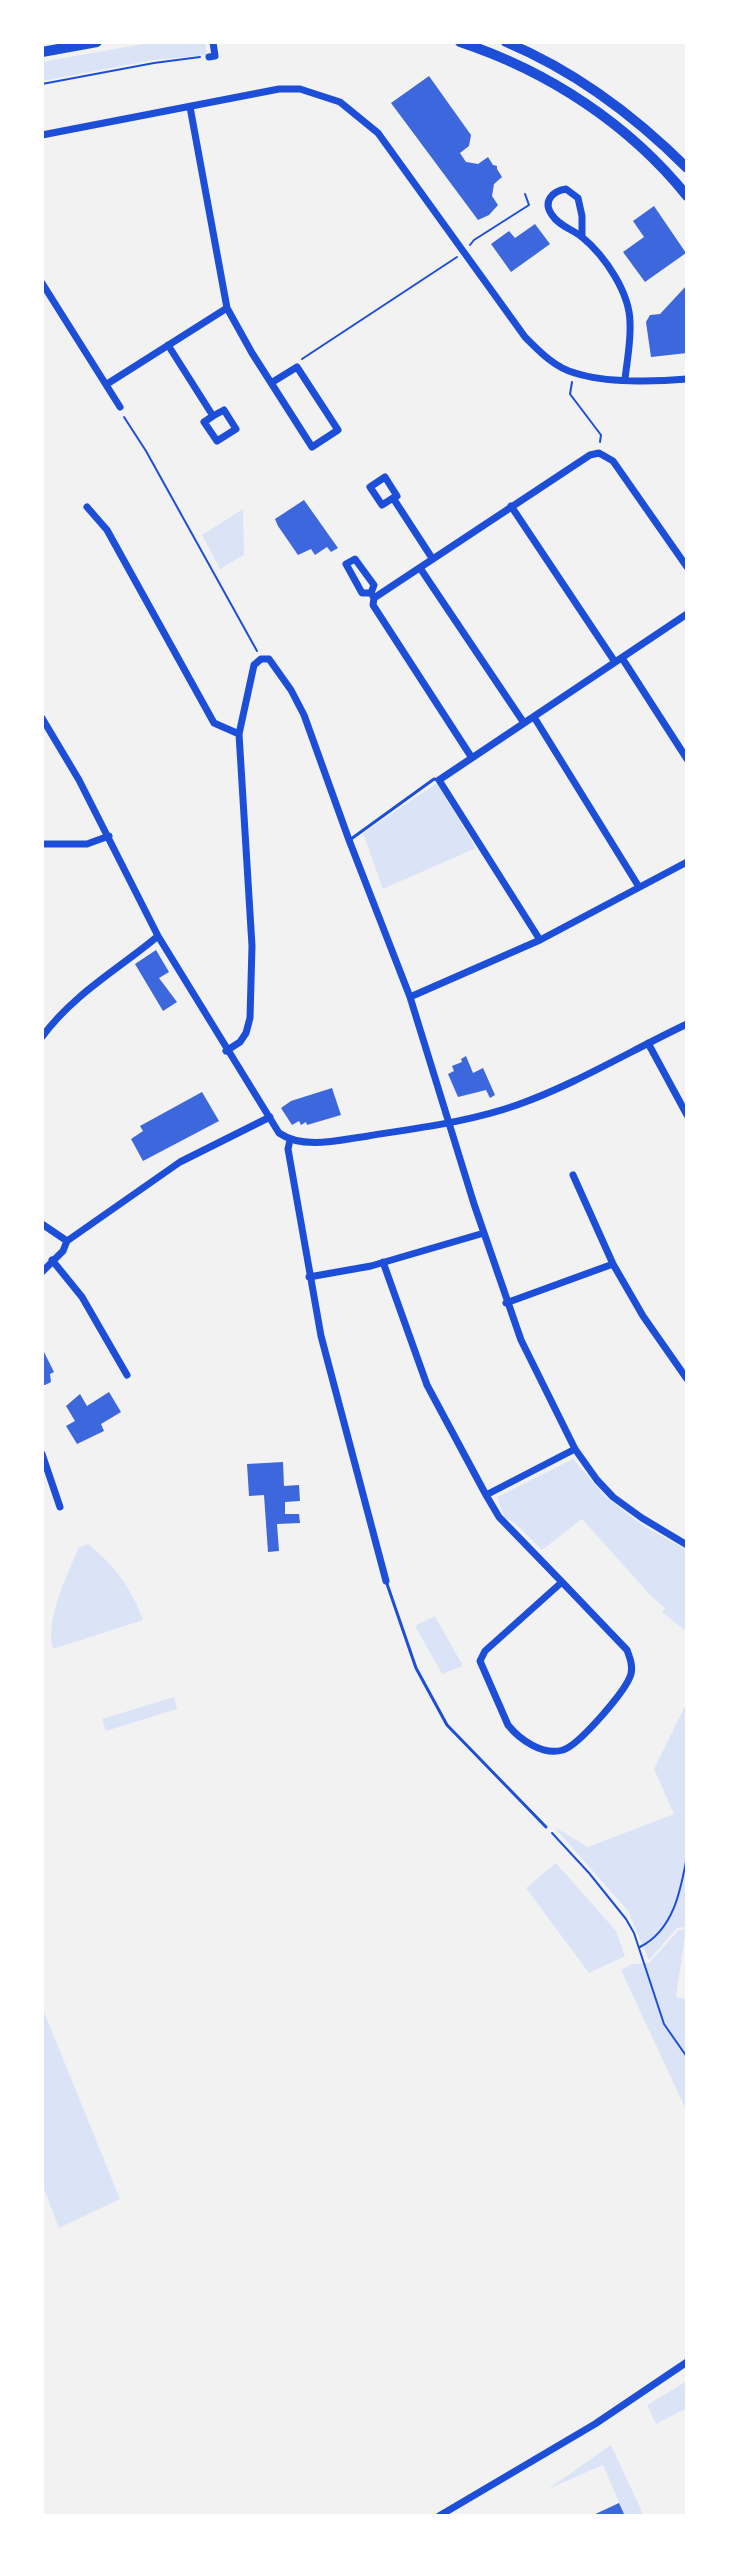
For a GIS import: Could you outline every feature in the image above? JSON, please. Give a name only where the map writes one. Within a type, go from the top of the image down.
[{"type":"main road","points":[[42,52],[97,42]]},
{"type":"main road","points":[[460,42],[513,62],[573,95],[650,155],[687,196]]},
{"type":"main road","points":[[506,42],[581,81],[645,129],[687,168]]},
{"type":"street","points":[[212,55],[213,42]]},
{"type":"street","points":[[42,135],[279,89],[300,89],[340,102],[378,133],[525,337],[555,363],[574,373],[625,379],[687,379]]},
{"type":"street","points":[[190,107],[227,308],[271,383],[312,447],[338,430],[297,367],[271,383]]},
{"type":"street","points":[[582,237],[578,198],[566,189],[557,190],[550,198],[549,210],[565,227],[582,237],[624,293],[631,321],[625,379]]},
{"type":"street","points":[[42,283],[120,407]]},
{"type":"street","points":[[107,384],[227,308]]},
{"type":"street","points":[[168,345],[213,416]]},
{"type":"street","points":[[224,410],[236,429],[217,441],[204,422],[213,416],[224,410]]},
{"type":"street","points":[[472,758],[373,605],[373,596],[374,585],[359,561],[350,560],[346,564],[347,570],[362,593],[373,596],[590,455],[599,453],[613,461],[687,567]]},
{"type":"street","points":[[393,498],[432,558]]},
{"type":"street","points":[[511,506],[687,759]]},
{"type":"street","points":[[87,507],[107,530],[214,723],[239,734]]},
{"type":"street","points":[[420,568],[524,723]]},
{"type":"street","points":[[540,940],[439,780],[687,614]]},
{"type":"street","points":[[226,1051],[240,1042],[246,1033],[251,989],[250,880],[239,734],[254,665],[261,659],[269,659],[304,715],[410,997],[506,1303],[521,1340],[575,1449],[597,1480],[613,1497],[642,1518],[687,1545]]},
{"type":"street","points":[[534,717],[639,887]]},
{"type":"street","points":[[42,718],[109,836],[158,936],[279,1133],[290,1140],[302,1143],[345,1139],[450,1123],[515,1106],[564,1086],[687,1024]]},
{"type":"street","points":[[42,844],[87,844],[109,836]]},
{"type":"street","points":[[410,997],[540,940],[687,862]]},
{"type":"street","points":[[42,1037],[92,987],[158,936]]},
{"type":"street","points":[[648,1043],[687,1115]]},
{"type":"street","points":[[42,1272],[63,1251],[67,1241],[180,1162],[270,1117]]},
{"type":"street","points":[[290,1140],[288,1149],[309,1277],[332,1381],[386,1581]]},
{"type":"street","points":[[573,1175],[613,1264],[643,1316],[687,1379]]},
{"type":"street","points":[[42,1224],[67,1241]]},
{"type":"street","points":[[309,1277],[383,1262],[484,1233]]},
{"type":"street","points":[[52,1260],[82,1297],[127,1375]]},
{"type":"street","points":[[383,1262],[427,1385],[499,1517],[562,1582],[627,1650],[632,1661],[631,1674],[624,1688],[575,1743],[553,1751],[533,1745],[514,1733],[480,1661],[485,1651],[562,1582]]},
{"type":"street","points":[[506,1303],[613,1264]]},
{"type":"street","points":[[486,1495],[575,1449]]},
{"type":"street","points":[[42,1454],[60,1507]]},
{"type":"street","points":[[439,2516],[595,2424],[687,2362]]},
{"type":"lane","points":[[349,840],[434,779],[439,780]]},
{"type":"lane","points":[[386,1581],[416,1668],[447,1725],[546,1827]]},
{"type":"path","points":[[42,84],[212,55]]},
{"type":"path","points":[[297,367],[300,361],[464,253],[474,240],[529,205],[525,194]]},
{"type":"path","points":[[574,373],[570,394],[601,435],[599,453]]},
{"type":"path","points":[[120,407],[261,659]]},
{"type":"path","points":[[546,1827],[615,1903],[634,1933],[664,2024],[687,2057]]},
{"type":"path","points":[[638,1948],[648,1943],[665,1925],[678,1898],[687,1856]]},
{"type":"shaded area","points":[[154,42],[205,42],[207,55],[153,60],[42,81],[42,62]]},
{"type":"shaded area","points":[[243,509],[244,555],[220,569],[202,535]]},
{"type":"shaded area","points":[[437,783],[476,848],[383,889],[363,833]]},
{"type":"shaded area","points":[[573,1459],[606,1497],[642,1525],[687,1550],[687,1632],[662,1612],[665,1608],[582,1519],[542,1550],[516,1524],[505,1518],[497,1497]]},
{"type":"shaded area","points":[[88,1544],[121,1578],[143,1620],[53,1649],[52,1624],[58,1598],[78,1548]]},
{"type":"shaded area","points":[[435,1616],[463,1666],[442,1674],[415,1626]]},
{"type":"shaded area","points":[[174,1697],[177,1709],[106,1731],[102,1719]]},
{"type":"shaded area","points":[[687,1702],[687,1927],[677,1928],[649,1960],[628,1911],[554,1827],[588,1847],[674,1814],[654,1769]]},
{"type":"shaded area","points":[[556,1863],[616,1931],[625,1956],[589,1973],[526,1888]]},
{"type":"shaded area","points":[[686,1929],[676,1997],[687,1999],[687,2112],[621,1970],[632,1964],[649,1963],[679,1930]]},
{"type":"shaded area","points":[[42,2007],[120,2199],[59,2228],[42,2184]]},
{"type":"shaded area","points":[[687,2381],[687,2408],[656,2424],[647,2405]]},
{"type":"shaded area","points":[[611,2445],[644,2516],[625,2516],[603,2465],[548,2489]]},
{"type":"building","points":[[429,76],[471,135],[469,146],[460,153],[466,162],[478,164],[488,157],[502,177],[494,184],[492,196],[498,205],[489,215],[478,220],[391,103]]},
{"type":"building","points":[[654,206],[686,253],[645,282],[623,252],[644,237],[633,221]]},
{"type":"building","points":[[535,224],[550,244],[511,272],[491,244],[509,231],[515,238]]},
{"type":"building","points":[[687,285],[687,353],[651,357],[646,322],[650,315],[660,314]]},
{"type":"building","points":[[304,500],[338,548],[331,552],[327,547],[315,555],[311,549],[298,555],[275,519]]},
{"type":"building","points":[[156,950],[169,972],[159,978],[177,1002],[163,1011],[135,964]]},
{"type":"building","points":[[466,1056],[473,1073],[483,1068],[495,1095],[490,1098],[486,1090],[458,1097],[448,1074],[454,1071],[452,1066],[462,1062],[461,1059]]},
{"type":"building","points":[[332,1088],[341,1115],[307,1125],[306,1122],[301,1125],[299,1121],[292,1125],[281,1108],[291,1101]]},
{"type":"building","points":[[202,1092],[219,1121],[143,1161],[131,1139],[143,1131],[140,1126]]},
{"type":"building","points":[[42,1348],[54,1372],[50,1374],[51,1382],[45,1385],[42,1385]]},
{"type":"building","points":[[109,1392],[121,1412],[101,1424],[104,1431],[77,1444],[66,1426],[75,1421],[66,1406],[80,1394],[87,1406]]},
{"type":"building","points":[[283,1462],[284,1486],[299,1485],[300,1501],[285,1502],[285,1514],[299,1514],[300,1523],[277,1524],[279,1551],[268,1552],[264,1495],[249,1496],[247,1464]]},
{"type":"building","points":[[619,2503],[625,2516],[591,2516]]}]
